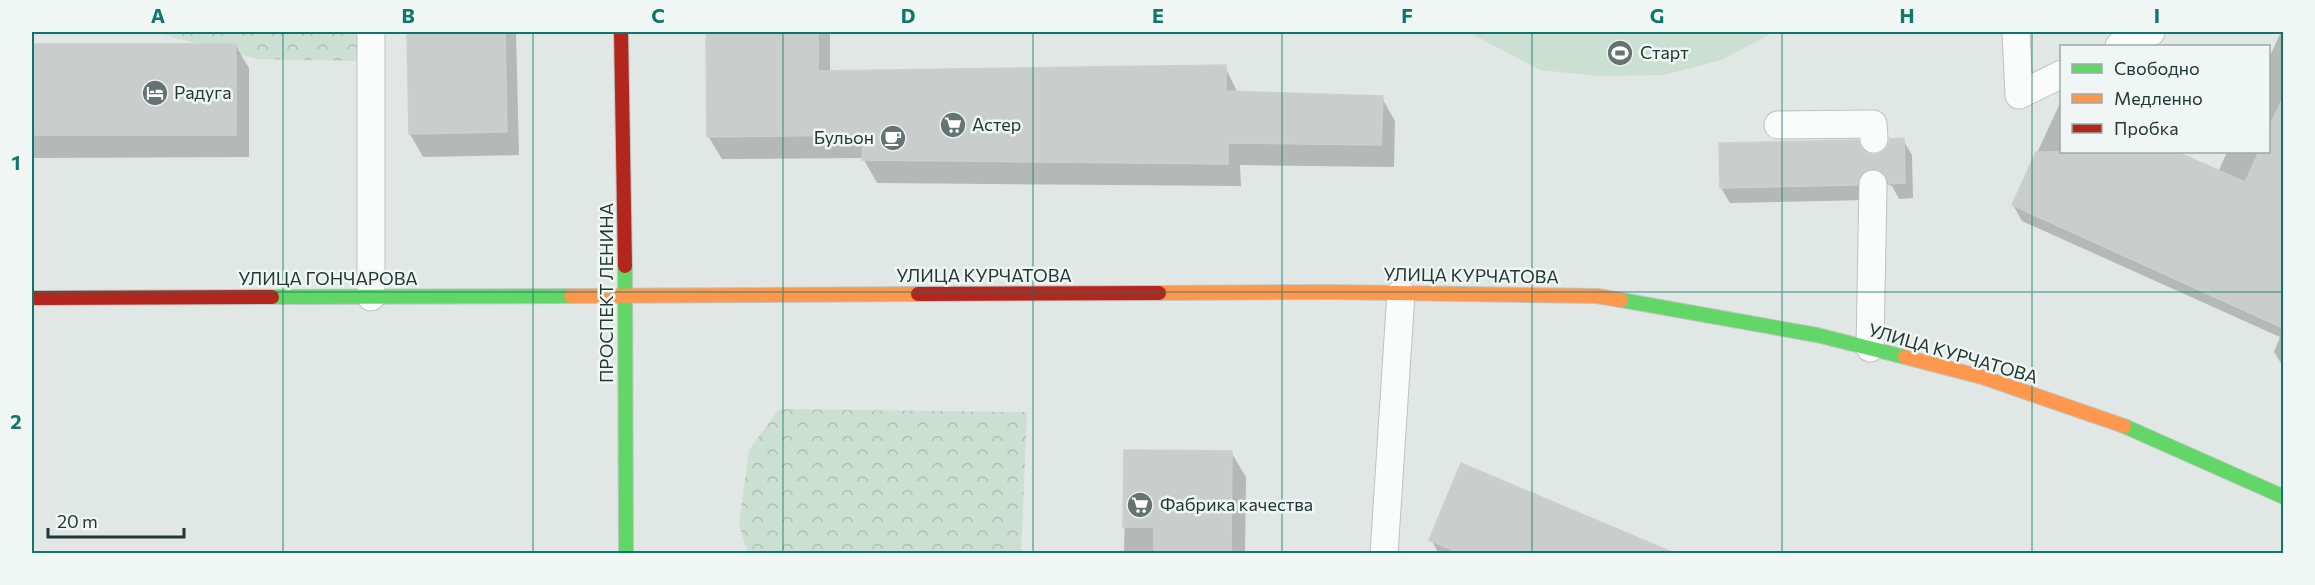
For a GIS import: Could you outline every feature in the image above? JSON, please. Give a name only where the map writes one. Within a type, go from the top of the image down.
[{"type":"street","name":"ПРОСПЕКТ ЛЕНИНА","points":[[621,32],[626,296],[626,554]]},
{"type":"street","name":"УЛИЦА КУРЧАТОВА","points":[[626,296],[1401,293],[1597,296],[1817,335],[1982,377],[2138,431],[2283,497]]},
{"type":"street","name":"УЛИЦА ГОНЧАРОВА","points":[[32,298],[626,296]]},
{"type":"lane","points":[[370,32],[371,297]]},
{"type":"lane","points":[[2016,32],[2019,95],[2060,74]]},
{"type":"lane","points":[[2121,45],[2151,32]]},
{"type":"lane","points":[[1778,125],[1873,124],[1874,139]]},
{"type":"lane","points":[[1870,348],[1873,184]]},
{"type":"lane","points":[[1384,554],[1401,293]]},
{"type":"green space","points":[[153,32],[358,32],[358,61],[258,59]]},
{"type":"green space","name":"Старт","points":[[1468,32],[1775,32],[1721,60],[1664,75],[1599,76],[1540,70]]},
{"type":"green space","points":[[779,409],[1027,412],[1021,553],[748,553],[739,525],[749,450]]},
{"type":"building","points":[[407,32],[505,32],[507,132],[409,134]]},
{"type":"building","points":[[706,32],[818,32],[818,71],[1226,65],[1226,91],[1383,96],[1381,145],[1228,143],[1228,164],[862,160],[863,135],[707,137]]},
{"type":"building","points":[[32,44],[236,44],[236,135],[32,135]]},
{"type":"building","points":[[2283,98],[2283,328],[2012,205],[2036,152],[2179,153],[2245,182],[2259,153],[2270,153],[2270,126]]},
{"type":"building","points":[[1904,138],[1905,183],[1889,184],[1882,171],[1873,168],[1860,175],[1857,185],[1720,188],[1719,143],[1858,140],[1861,148],[1874,155],[1883,152],[1890,139]]},
{"type":"building","points":[[1124,450],[1232,451],[1231,554],[1154,554],[1154,527],[1123,527]]},
{"type":"building","points":[[1461,463],[1674,554],[1462,554],[1429,540]]},
{"type":"traffic: fast","points":[[625,266],[626,554]]},
{"type":"traffic: fast","points":[[272,297],[571,296]]},
{"type":"traffic: fast","points":[[1621,300],[1817,335],[1905,357]]},
{"type":"traffic: fast","points":[[2124,426],[2284,497]]},
{"type":"traffic: slow","points":[[1159,293],[1330,292],[1597,296],[1621,300]]},
{"type":"traffic: slow","points":[[571,296],[918,294]]},
{"type":"traffic: slow","points":[[1905,357],[1982,377],[2124,426]]},
{"type":"traffic: jam","points":[[621,32],[625,266]]},
{"type":"traffic: jam","points":[[918,294],[1159,293]]},
{"type":"traffic: jam","points":[[32,298],[272,297]]},
{"type":"place","name":"Старт","points":[[1620,53]]},
{"type":"place","name":"Радуга","points":[[155,93]]},
{"type":"place","name":"Астер","points":[[953,125]]},
{"type":"place","name":"Бульон","points":[[893,138]]},
{"type":"place","name":"Фабрика качества","points":[[1140,505]]}]
